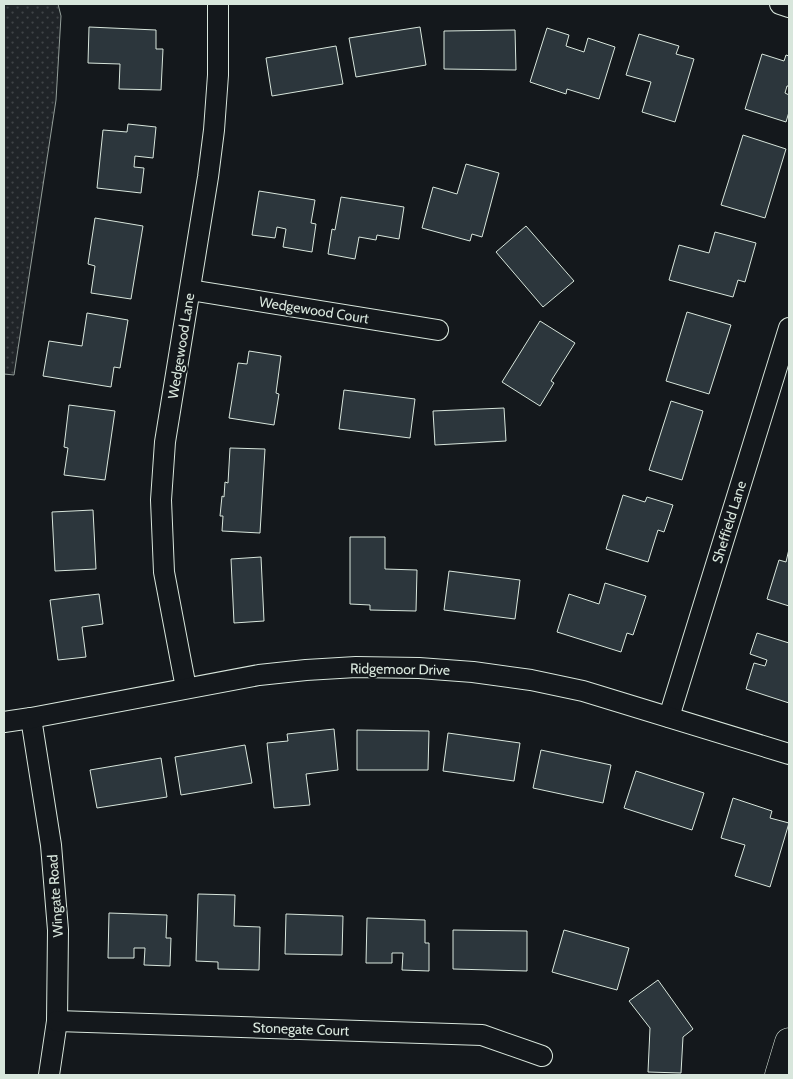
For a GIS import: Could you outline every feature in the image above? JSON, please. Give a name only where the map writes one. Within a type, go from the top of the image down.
[{"type":"street","name":"Wedgewood Lane","points":[[186,688],[164,572],[161,500],[165,442],[214,130],[218,75],[218,4]]},
{"type":"street","points":[[780,4],[789,7]]},
{"type":"street","name":"Wedgewood Court","points":[[190,290],[438,330]]},
{"type":"street","name":"Sheffield Lane","points":[[669,717],[789,328]]},
{"type":"street","name":"Ridgemoor Drive","points":[[4,722],[259,675],[356,667],[419,668],[473,672],[531,680],[583,691],[789,754]]},
{"type":"street","name":"Wingate Road","points":[[31,718],[55,884],[58,930],[57,1021],[48,1075]]},
{"type":"street","name":"Stonegate Court","points":[[57,1021],[482,1034],[542,1056]]},
{"type":"street","points":[[779,1075],[789,1042]]},
{"type":"shaded area","points":[[4,4],[58,4],[61,16],[56,100],[14,375],[4,374]]},
{"type":"building","points":[[89,27],[156,30],[156,49],[163,49],[161,90],[119,89],[120,64],[88,63]]},
{"type":"building","points":[[420,27],[426,65],[356,77],[349,38]]},
{"type":"building","points":[[547,28],[569,35],[566,46],[584,52],[588,38],[615,47],[599,99],[567,89],[566,94],[530,82]]},
{"type":"building","points":[[515,30],[516,70],[444,69],[444,31]]},
{"type":"building","points":[[639,34],[679,46],[676,54],[694,59],[675,122],[642,112],[651,82],[626,75]]},
{"type":"building","points":[[336,46],[343,84],[272,96],[266,58]]},
{"type":"building","points":[[762,54],[784,61],[786,55],[789,56],[789,86],[787,86],[785,93],[789,95],[789,112],[786,122],[745,109]]},
{"type":"building","points":[[128,124],[156,127],[153,158],[135,156],[134,167],[144,168],[141,193],[97,188],[103,130],[127,132]]},
{"type":"building","points":[[743,135],[786,149],[765,218],[721,205]]},
{"type":"building","points":[[466,164],[499,173],[482,237],[472,234],[470,241],[422,228],[433,187],[457,194]]},
{"type":"building","points":[[259,191],[315,200],[311,223],[316,224],[312,252],[283,247],[286,229],[277,227],[275,238],[252,235]]},
{"type":"building","points":[[341,197],[404,207],[399,239],[377,235],[376,240],[359,237],[355,259],[328,254],[332,229],[335,230]]},
{"type":"building","points":[[95,218],[143,226],[131,299],[91,293],[95,266],[88,264]]},
{"type":"building","points":[[526,226],[574,281],[543,307],[496,252]]},
{"type":"building","points":[[715,232],[756,243],[745,282],[738,280],[733,297],[669,280],[679,245],[709,253]]},
{"type":"building","points":[[687,312],[731,325],[709,394],[666,381]]},
{"type":"building","points":[[87,313],[128,320],[120,368],[114,367],[111,387],[43,376],[49,341],[82,346]]},
{"type":"building","points":[[540,321],[575,343],[551,381],[554,383],[540,406],[502,382]]},
{"type":"building","points":[[249,351],[281,356],[276,393],[279,394],[274,425],[229,418],[238,363],[247,364]]},
{"type":"building","points":[[344,390],[415,399],[410,438],[339,429]]},
{"type":"building","points":[[671,401],[703,411],[682,480],[649,470]]},
{"type":"building","points":[[69,405],[115,411],[105,480],[64,475],[68,448],[64,447]]},
{"type":"building","points":[[504,408],[506,441],[435,445],[433,411]]},
{"type":"building","points":[[230,448],[265,449],[260,533],[222,531],[223,516],[220,516],[225,482],[228,483]]},
{"type":"building","points":[[623,495],[645,502],[647,497],[673,505],[664,532],[658,530],[648,562],[606,549]]},
{"type":"building","points":[[93,510],[96,569],[55,571],[52,512]]},
{"type":"building","points":[[350,537],[385,537],[385,569],[417,570],[416,611],[370,610],[370,605],[350,604]]},
{"type":"building","points":[[789,549],[789,606],[767,599],[779,560],[786,562]]},
{"type":"building","points":[[261,557],[264,621],[234,623],[231,559]]},
{"type":"building","points":[[449,571],[520,580],[515,619],[444,610]]},
{"type":"building","points":[[605,583],[646,596],[633,635],[627,633],[621,652],[557,632],[569,594],[599,604]]},
{"type":"building","points":[[99,594],[103,624],[82,627],[86,657],[58,660],[50,600]]},
{"type":"building","points":[[757,633],[789,643],[789,703],[746,689],[754,663],[765,666],[767,660],[750,654]]},
{"type":"building","points":[[334,729],[338,770],[306,774],[310,805],[274,808],[267,743],[288,741],[287,734]]},
{"type":"building","points":[[357,730],[429,731],[428,770],[357,770]]},
{"type":"building","points":[[448,733],[520,743],[514,781],[443,771]]},
{"type":"building","points":[[245,745],[252,783],[181,795],[175,757]]},
{"type":"building","points":[[541,750],[611,765],[603,803],[533,788]]},
{"type":"building","points":[[161,758],[167,797],[97,808],[90,770]]},
{"type":"building","points":[[636,771],[704,793],[692,830],[624,808]]},
{"type":"building","points":[[733,798],[772,811],[770,818],[789,823],[770,887],[735,876],[745,845],[721,838]]},
{"type":"building","points":[[198,894],[235,895],[234,926],[260,927],[259,970],[218,969],[218,962],[196,961]]},
{"type":"building","points":[[109,913],[167,915],[166,938],[171,938],[170,966],[144,965],[145,948],[134,948],[134,958],[108,958]]},
{"type":"building","points":[[286,914],[343,916],[342,955],[285,954]]},
{"type":"building","points":[[367,918],[425,920],[425,943],[429,943],[429,971],[402,970],[403,953],[392,953],[392,963],[366,963]]},
{"type":"building","points":[[453,930],[527,931],[527,971],[453,969]]},
{"type":"building","points":[[564,930],[629,948],[617,990],[552,972]]},
{"type":"building","points":[[658,980],[693,1029],[683,1037],[681,1073],[648,1072],[650,1028],[629,1001]]}]
